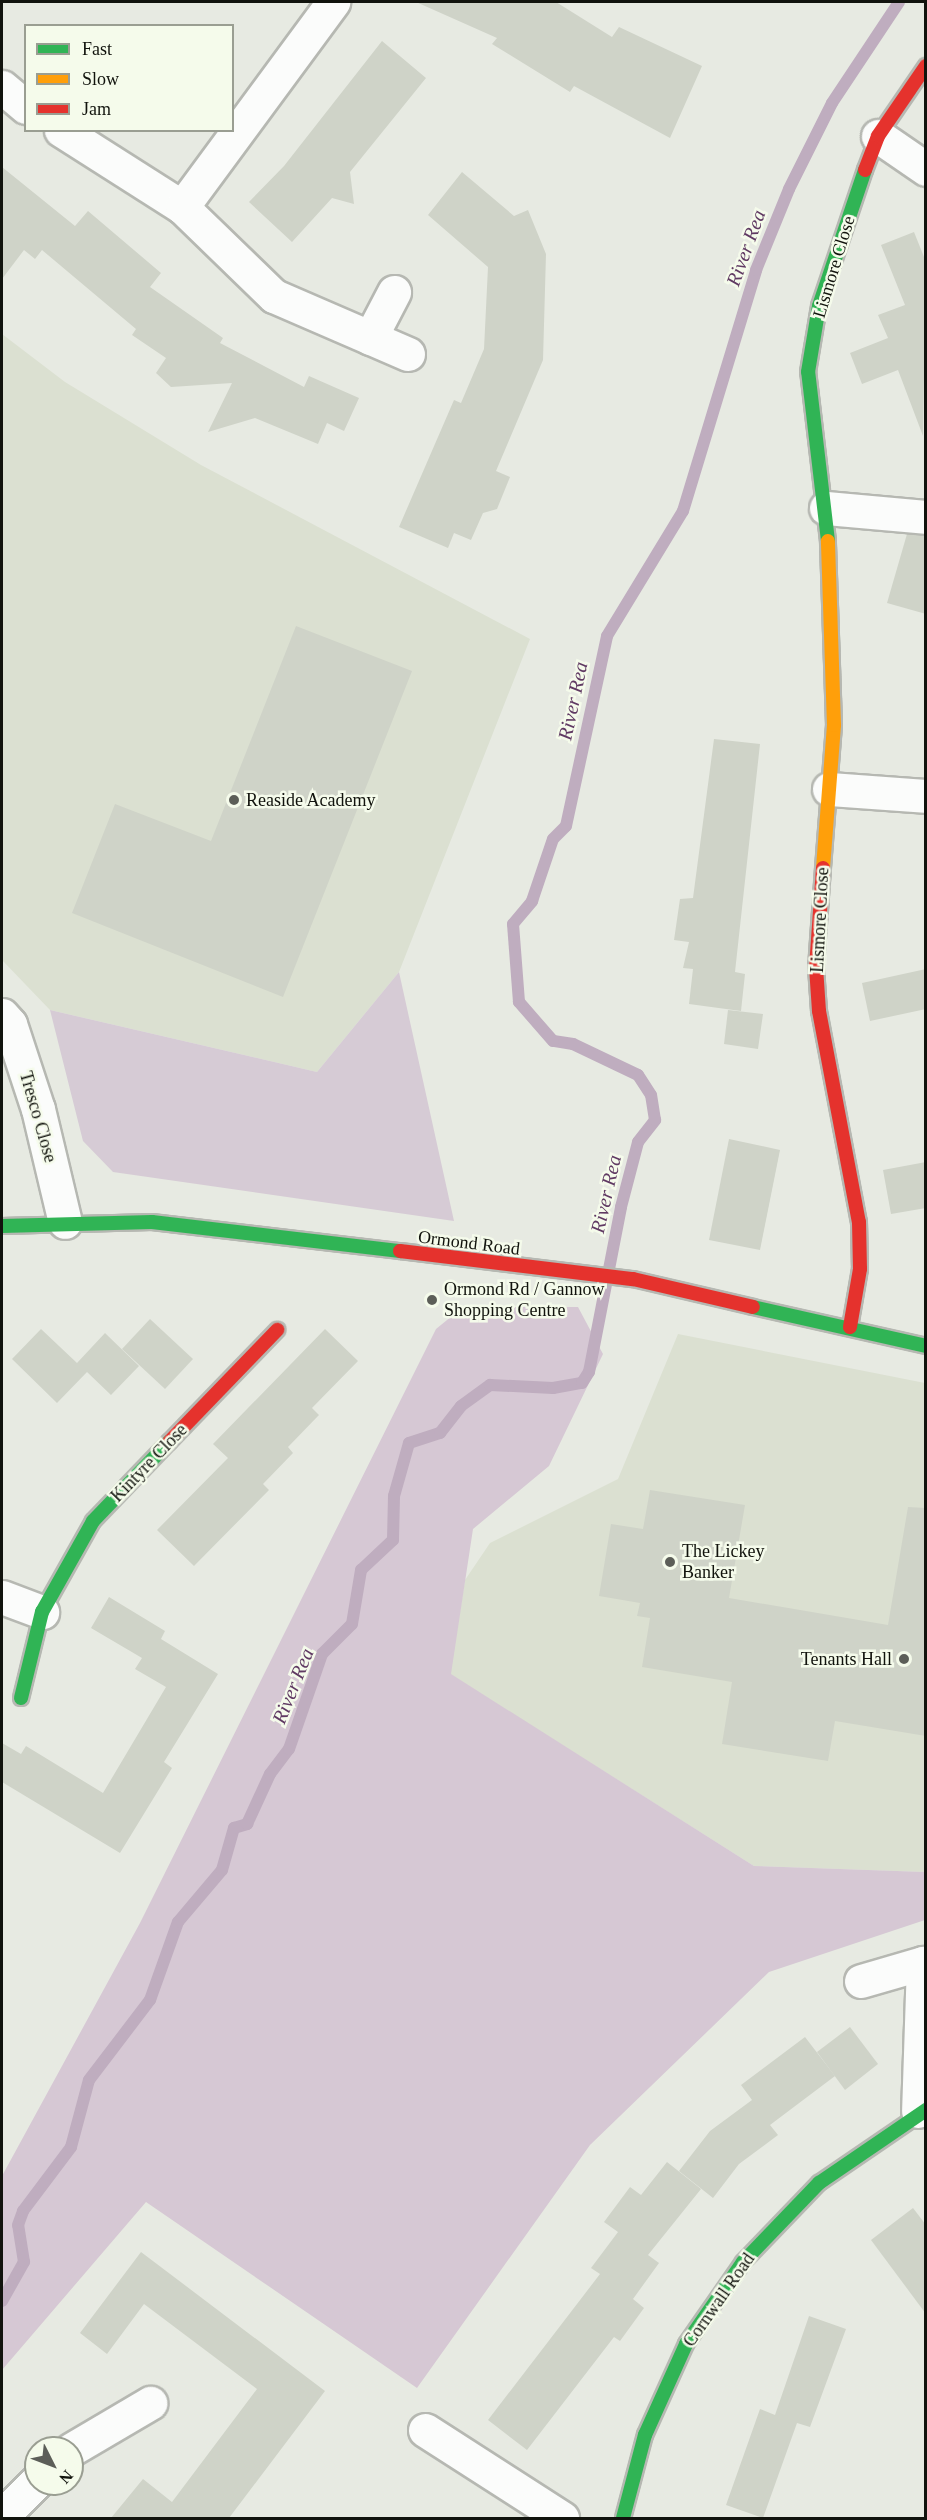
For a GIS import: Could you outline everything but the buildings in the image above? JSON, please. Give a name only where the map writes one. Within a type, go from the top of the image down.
[{"type":"street","points":[[182,207],[333,2]]},
{"type":"street","name":"Lismore Close","points":[[850,1327],[860,1269],[859,1222],[819,1011],[816,968],[834,725],[826,508],[808,372],[819,306],[878,136],[926,66]]},
{"type":"street","points":[[2,87],[24,105]]},
{"type":"street","points":[[64,132],[182,207],[274,296],[408,354]]},
{"type":"street","points":[[878,136],[926,169]]},
{"type":"street","points":[[370,338],[394,292]]},
{"type":"street","points":[[826,508],[926,517]]},
{"type":"street","points":[[829,789],[926,796]]},
{"type":"street","name":"Tresco Close","points":[[2,1016],[10,1024],[38,1109],[64,1222]]},
{"type":"street","name":"Ormond Road","points":[[2,1226],[64,1222],[152,1222],[243,1231],[633,1280],[850,1327],[926,1346]]},
{"type":"street","name":"Kintyre Close","points":[[21,1698],[42,1612],[93,1521],[277,1330]]},
{"type":"street","points":[[2,1597],[42,1612]]},
{"type":"street","name":"Cornwall Road","points":[[622,2518],[645,2434],[686,2344],[743,2262],[819,2183],[922,2111],[923,1963],[861,1981]]},
{"type":"street","points":[[84,2442],[150,2403]]},
{"type":"street","points":[[424,2430],[562,2518]]},
{"type":"street","points":[[2,2516],[24,2494]]},
{"type":"shaded area","name":"Reaside Academy","points":[[2,334],[65,382],[201,465],[530,639],[399,972],[317,1072],[50,1010],[2,960]]},
{"type":"shaded area","points":[[399,972],[454,1221],[113,1172],[83,1141],[50,1010],[317,1072]]},
{"type":"shaded area","points":[[463,1307],[578,1307],[603,1354],[549,1466],[473,1529],[451,1674],[754,1866],[925,1872],[925,1920],[769,1972],[590,2145],[417,2388],[146,2202],[2,2370],[2,2176],[140,1923],[436,1329]]},
{"type":"shaded area","points":[[678,1334],[925,1383],[925,1872],[754,1866],[450,1674],[465,1580],[490,1543],[618,1479]]},
{"type":"waterway","name":"River Rea","points":[[2,2301],[24,2262],[18,2225],[23,2211],[71,2147],[89,2080],[150,2000],[178,1922],[222,1870],[234,1828],[247,1824],[270,1774],[289,1749],[322,1654],[352,1624],[361,1570],[393,1540],[394,1496],[409,1443],[440,1433],[461,1406],[490,1385],[553,1388],[582,1383],[589,1372],[621,1207],[638,1142],[655,1120],[651,1095],[638,1075],[573,1044],[553,1041],[519,1002],[513,924],[532,901],[553,839],[566,826],[607,636],[683,511],[756,270],[789,189],[832,103],[899,2]]},
{"type":"traffic: fast","points":[[828,541],[808,372],[819,306],[865,170]]},
{"type":"traffic: fast","points":[[2,1226],[152,1222],[400,1251]]},
{"type":"traffic: fast","points":[[753,1307],[926,1346]]},
{"type":"traffic: fast","points":[[21,1698],[42,1612],[93,1521],[169,1442]]},
{"type":"traffic: fast","points":[[623,2518],[645,2435],[686,2344],[743,2262],[819,2183],[926,2110]]},
{"type":"traffic: slow","points":[[823,868],[834,725],[828,541]]},
{"type":"traffic: jam","points":[[865,170],[878,136],[926,66]]},
{"type":"traffic: jam","points":[[823,868],[816,967],[819,1011],[859,1222],[860,1269],[850,1327]]},
{"type":"traffic: jam","points":[[400,1251],[633,1279],[753,1307]]},
{"type":"traffic: jam","points":[[169,1442],[277,1330]]},
{"type":"place","name":"Reaside Academy","points":[[234,800]]},
{"type":"place","name":"Ormond Rd / Gannow Shopping Centre","points":[[432,1300]]},
{"type":"place","name":"The Lickey Banker","points":[[670,1562]]},
{"type":"place","name":"Tenants Hall","points":[[904,1659]]}]
